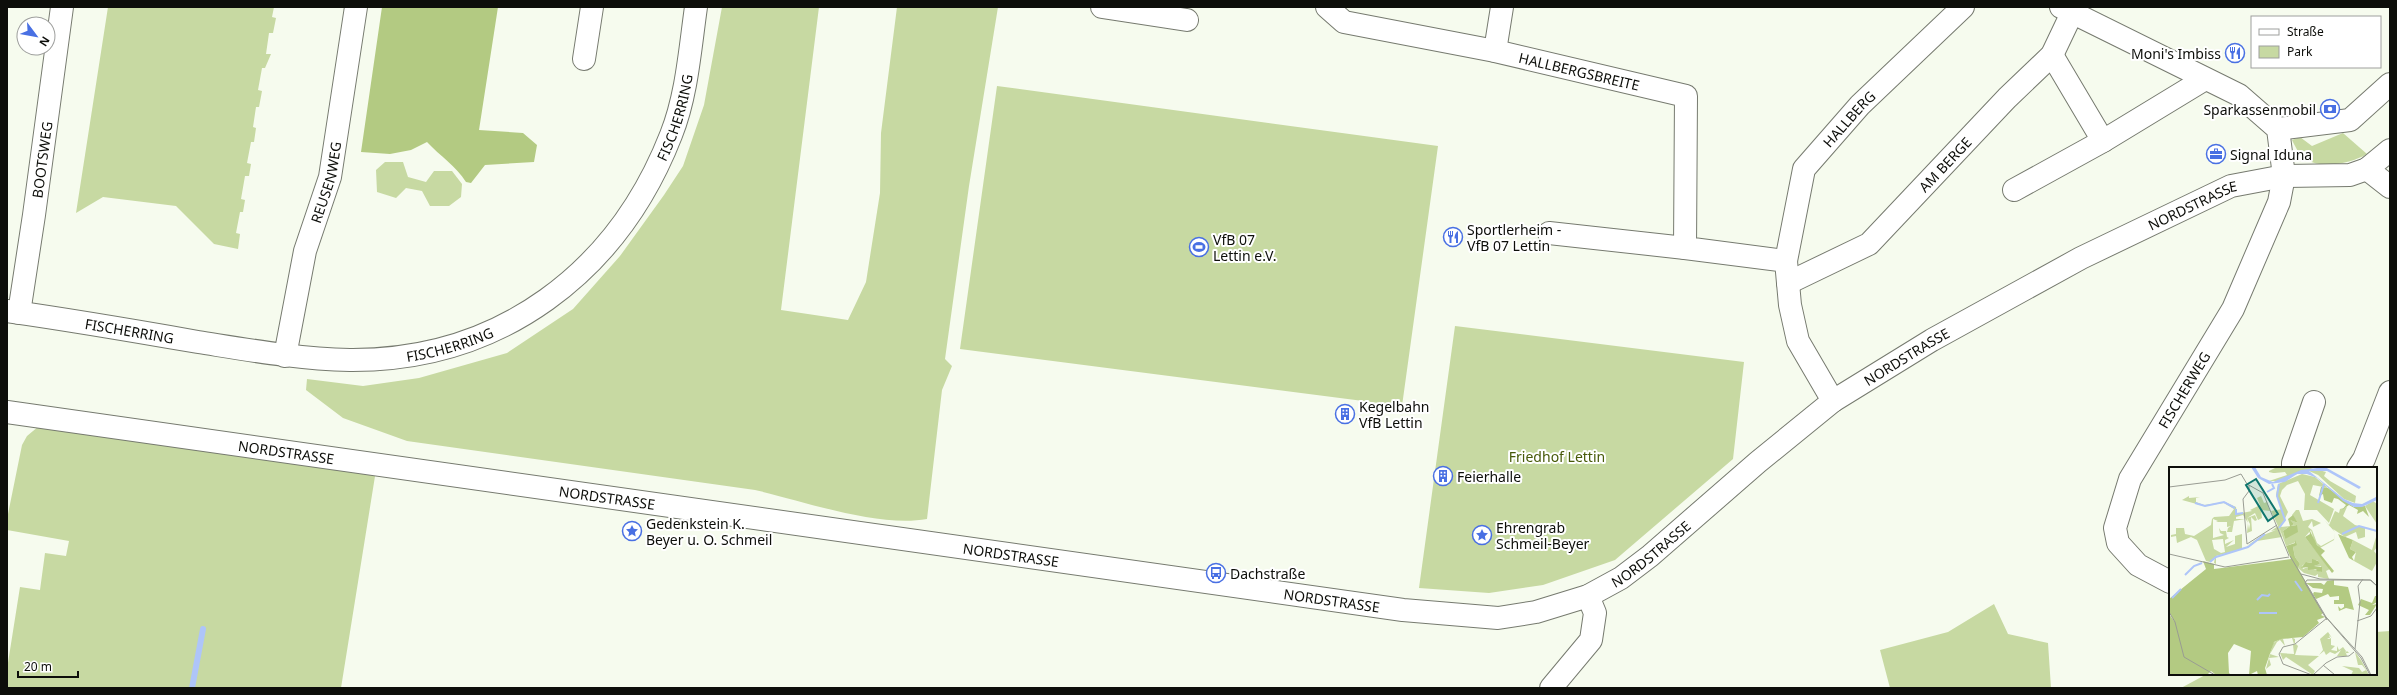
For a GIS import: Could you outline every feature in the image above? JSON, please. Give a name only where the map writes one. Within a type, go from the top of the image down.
[{"type":"street","name":"BOOTSWEG","points":[[13,312],[34,215],[62,7]]},
{"type":"street","name":"REUSENWEG","points":[[285,356],[305,251],[330,177],[356,7]]},
{"type":"street","points":[[584,59],[592,7]]},
{"type":"street","name":"FISCHERRING","points":[[13,312],[285,356],[351,360],[391,358],[432,353],[498,329],[527,314],[553,297],[608,244],[635,208],[672,134],[683,94],[696,7]]},
{"type":"street","points":[[1102,7],[1143,10],[1187,20]]},
{"type":"street","name":"HALLBERGSBREITE","points":[[1328,7],[1344,22],[1495,51],[1686,96],[1685,248]]},
{"type":"street","points":[[1495,51],[1502,7]]},
{"type":"street","name":"HALLBERG","points":[[1833,401],[1798,341],[1790,304],[1786,261],[1804,169],[1860,105],[1963,7]]},
{"type":"street","points":[[2067,10],[2239,95],[2278,129],[2350,120],[2390,84]]},
{"type":"street","name":"AM BERGE","points":[[1788,283],[1869,244],[2007,98],[2052,55],[2067,10]]},
{"type":"street","points":[[2052,55],[2103,141]]},
{"type":"street","points":[[2014,190],[2103,141],[2204,79]]},
{"type":"street","name":"FISCHERWEG","points":[[2169,581],[2138,565],[2118,542],[2115,528],[2130,479],[2233,309],[2279,202],[2284,176],[2278,129]]},
{"type":"street","name":"NORDSTRASSE","points":[[7,412],[1403,610],[1498,618],[1536,612],[1588,596],[1621,578],[1650,556],[1758,462],[1833,401],[1932,340],[2081,258],[2231,186],[2284,176],[2350,175],[2367,169],[2390,150]]},
{"type":"street","points":[[2367,169],[2390,187]]},
{"type":"street","points":[[1549,233],[1735,253],[1786,261]]},
{"type":"street","points":[[2359,467],[2364,459],[2390,392]]},
{"type":"street","points":[[2293,467],[2293,463],[2314,402]]},
{"type":"street","points":[[1551,688],[1591,640],[1595,613],[1588,596]]},
{"type":"green space","points":[[108,7],[274,7],[272,17],[276,18],[273,33],[269,33],[266,54],[271,54],[265,68],[262,68],[258,90],[262,91],[259,107],[256,107],[253,127],[256,128],[254,142],[251,142],[247,163],[251,164],[249,176],[245,176],[241,199],[245,200],[243,212],[240,212],[236,233],[240,234],[238,249],[214,244],[176,206],[103,197],[76,213]]},
{"type":"green space","points":[[382,7],[498,7],[479,130],[523,133],[537,145],[534,162],[485,165],[471,183],[466,182],[453,166],[427,142],[411,150],[390,154],[361,152]]},
{"type":"green space","points":[[722,7],[819,7],[781,310],[848,320],[866,282],[880,193],[881,133],[897,7],[998,7],[969,186],[945,359],[952,366],[942,390],[927,519],[908,521],[864,517],[755,490],[407,441],[343,418],[306,390],[307,379],[363,386],[419,378],[507,353],[573,309],[620,256],[683,166],[704,105]]},
{"type":"green space","name":"VfB 07 Lettin e.V.","points":[[997,86],[1438,146],[1402,406],[960,349]]},
{"type":"green space","points":[[2343,133],[2367,154],[2354,160],[2337,164],[2314,163],[2302,156],[2292,140],[2300,137],[2312,146]]},
{"type":"green space","points":[[385,162],[403,162],[408,177],[426,182],[434,171],[452,171],[462,184],[461,197],[449,206],[430,206],[422,191],[406,188],[396,198],[377,192],[376,170]]},
{"type":"green space","name":"Friedhof Lettin","points":[[1455,326],[1744,362],[1733,459],[1615,560],[1543,585],[1489,593],[1419,588]]},
{"type":"green space","points":[[39,426],[376,470],[341,688],[7,688],[7,669],[20,587],[40,590],[45,553],[66,556],[69,541],[7,530],[7,519],[22,445],[27,436]]},
{"type":"green space","points":[[1994,604],[2008,634],[2048,643],[2051,688],[1890,688],[1880,650],[1948,632]]},
{"type":"green space","points":[[2390,631],[2390,688],[2181,688],[2205,675],[2377,675],[2377,632]]},
{"type":"waterway","points":[[192,688],[203,629]]},
{"type":"place","name":"Moni's Imbiss","points":[[2235,53]]},
{"type":"place","name":"Sparkassenmobil","points":[[2330,109]]},
{"type":"place","name":"Signal Iduna","points":[[2216,154]]},
{"type":"place","name":"Sportlerheim - VfB 07 Lettin","points":[[1453,237]]},
{"type":"place","name":"VfB 07 Lettin e.V.","points":[[1199,247]]},
{"type":"place","name":"Kegelbahn VfB Lettin","points":[[1345,414]]},
{"type":"place","name":"Feierhalle","points":[[1443,476]]},
{"type":"place","name":"Gedenkstein K. Beyer u. O. Schmeil","points":[[632,531]]},
{"type":"place","name":"Ehrengrab Schmeil-Beyer","points":[[1482,535]]},
{"type":"place","name":"Dachstraße","points":[[1216,573]]}]
